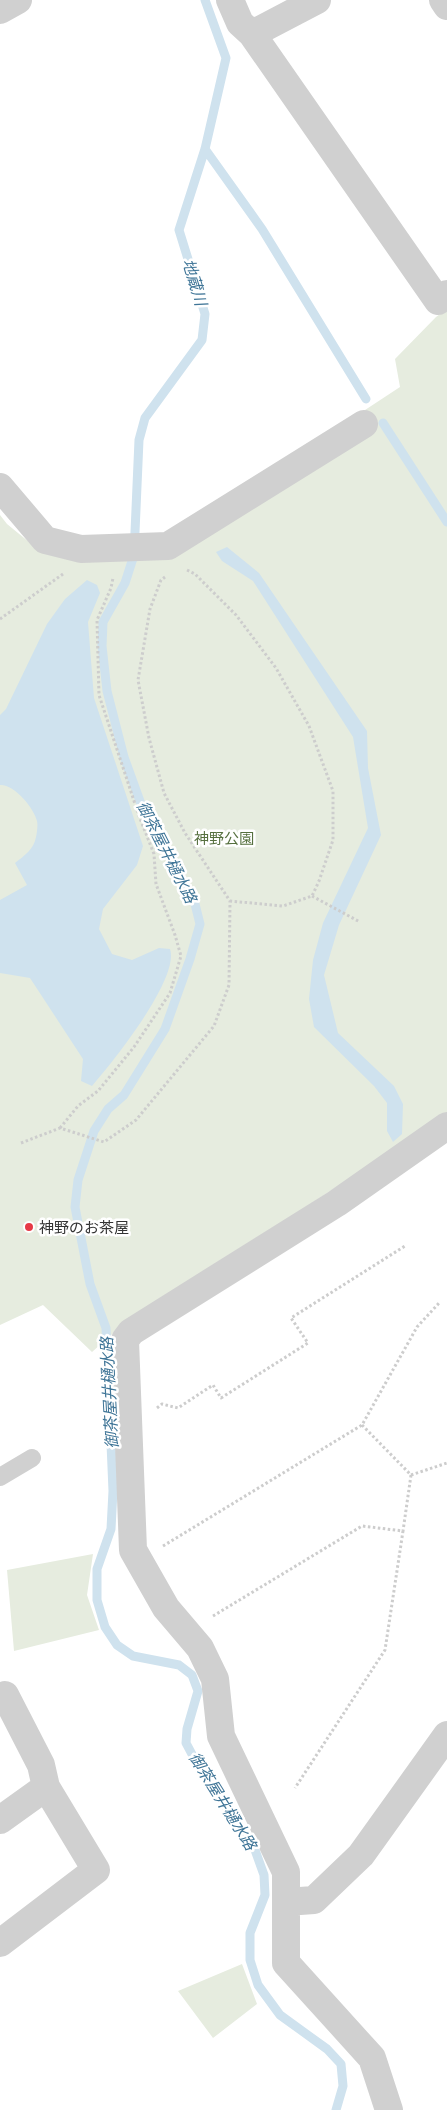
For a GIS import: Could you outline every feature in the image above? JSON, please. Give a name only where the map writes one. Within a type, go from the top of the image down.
[{"type":"street","points":[[0,10],[18,0]]},
{"type":"street","points":[[230,0],[240,23],[252,34],[438,301],[447,294]]},
{"type":"street","points":[[252,34],[317,0]]},
{"type":"street","points":[[442,0],[447,6]]},
{"type":"street","points":[[0,487],[45,540],[82,549],[146,551],[364,424]]},
{"type":"street","points":[[389,2110],[372,2058],[286,1962],[286,1872],[221,1736],[215,1678],[200,1648],[166,1608],[133,1550],[125,1340],[131,1332],[337,1203],[447,1126]]},
{"type":"street","points":[[0,1698],[5,1695],[42,1765],[46,1788],[96,1870],[0,1943]]},
{"type":"street","points":[[286,1902],[314,1900],[361,1855],[447,1735]]},
{"type":"street","points":[[0,1820],[46,1788]]},
{"type":"lane","points":[[0,1477],[32,1458]]},
{"type":"path","points":[[0,619],[74,566],[82,549]]},
{"type":"path","points":[[146,551],[195,574],[236,615],[276,668],[309,726],[333,791],[333,840],[312,896],[283,906],[230,901]]},
{"type":"path","points":[[60,1128],[104,1142],[136,1120],[214,1026],[229,985],[230,901],[185,833],[164,793],[149,738],[138,680],[150,609],[161,580],[146,551]]},
{"type":"path","points":[[21,1143],[60,1128],[78,1106],[98,1092],[134,1047],[170,993],[181,956],[156,884],[154,854],[139,816],[99,695],[96,620],[111,588],[146,551]]},
{"type":"path","points":[[312,896],[360,922]]},
{"type":"path","points":[[128,1426],[162,1404],[178,1408],[213,1385],[221,1398],[308,1343],[291,1318],[405,1246]]},
{"type":"path","points":[[139,1560],[362,1425],[417,1327],[440,1302]]},
{"type":"path","points":[[362,1425],[411,1475]]},
{"type":"path","points":[[411,1475],[447,1462]]},
{"type":"path","points":[[294,1788],[385,1650],[411,1475]]},
{"type":"path","points":[[187,1632],[362,1526],[403,1531]]},
{"type":"green space","name":"神野公園","points":[[447,309],[447,1115],[118,1329],[92,1352],[43,1305],[0,1325],[0,515],[7,524],[40,551],[180,551],[373,425],[365,410],[400,387],[395,359],[436,317]]},
{"type":"green space","points":[[93,1554],[87,1595],[99,1630],[14,1651],[7,1570]]},
{"type":"green space","points":[[242,1964],[257,2004],[213,2038],[178,1991]]},
{"type":"water","points":[[227,547],[259,573],[367,731],[368,768],[381,835],[339,925],[324,975],[338,1033],[394,1086],[403,1104],[402,1134],[393,1142],[387,1131],[387,1103],[374,1086],[314,1027],[309,999],[313,960],[323,923],[368,828],[353,737],[253,581],[222,561],[216,552]]},
{"type":"water","points":[[87,580],[97,585],[100,593],[88,622],[94,698],[143,846],[137,865],[103,909],[99,929],[112,954],[132,960],[159,948],[170,949],[170,962],[165,979],[155,999],[129,1040],[92,1086],[81,1081],[83,1059],[30,978],[0,973],[0,900],[27,885],[15,863],[33,845],[37,821],[23,798],[11,788],[0,785],[0,715],[6,709],[47,624],[65,599]]},
{"type":"waterway","name":"御茶屋井樋水路","points":[[205,0],[226,58],[205,149],[179,230],[205,314],[202,340],[145,418],[139,440],[134,555],[125,583],[103,622],[102,646],[107,691],[124,757],[145,815],[194,900],[200,924],[190,959],[165,1029],[124,1095],[108,1109],[94,1131],[78,1180],[75,1207],[90,1284],[106,1328],[113,1491],[111,1529],[97,1569],[97,1600],[105,1627],[117,1645],[133,1656],[179,1665],[192,1675],[198,1691],[187,1729],[186,1743],[255,1850],[264,1875],[265,1895],[250,1933],[250,1960],[258,1985],[280,2015],[327,2049],[341,2064],[343,2086],[336,2110]]},
{"type":"waterway","points":[[205,149],[262,229],[366,399]]},
{"type":"waterway","points":[[383,423],[447,522]]},
{"type":"place","name":"神野のお茶屋","points":[[29,1227]]},
{"type":"water label","name":"地蔵川","points":[[195,282]]}]
